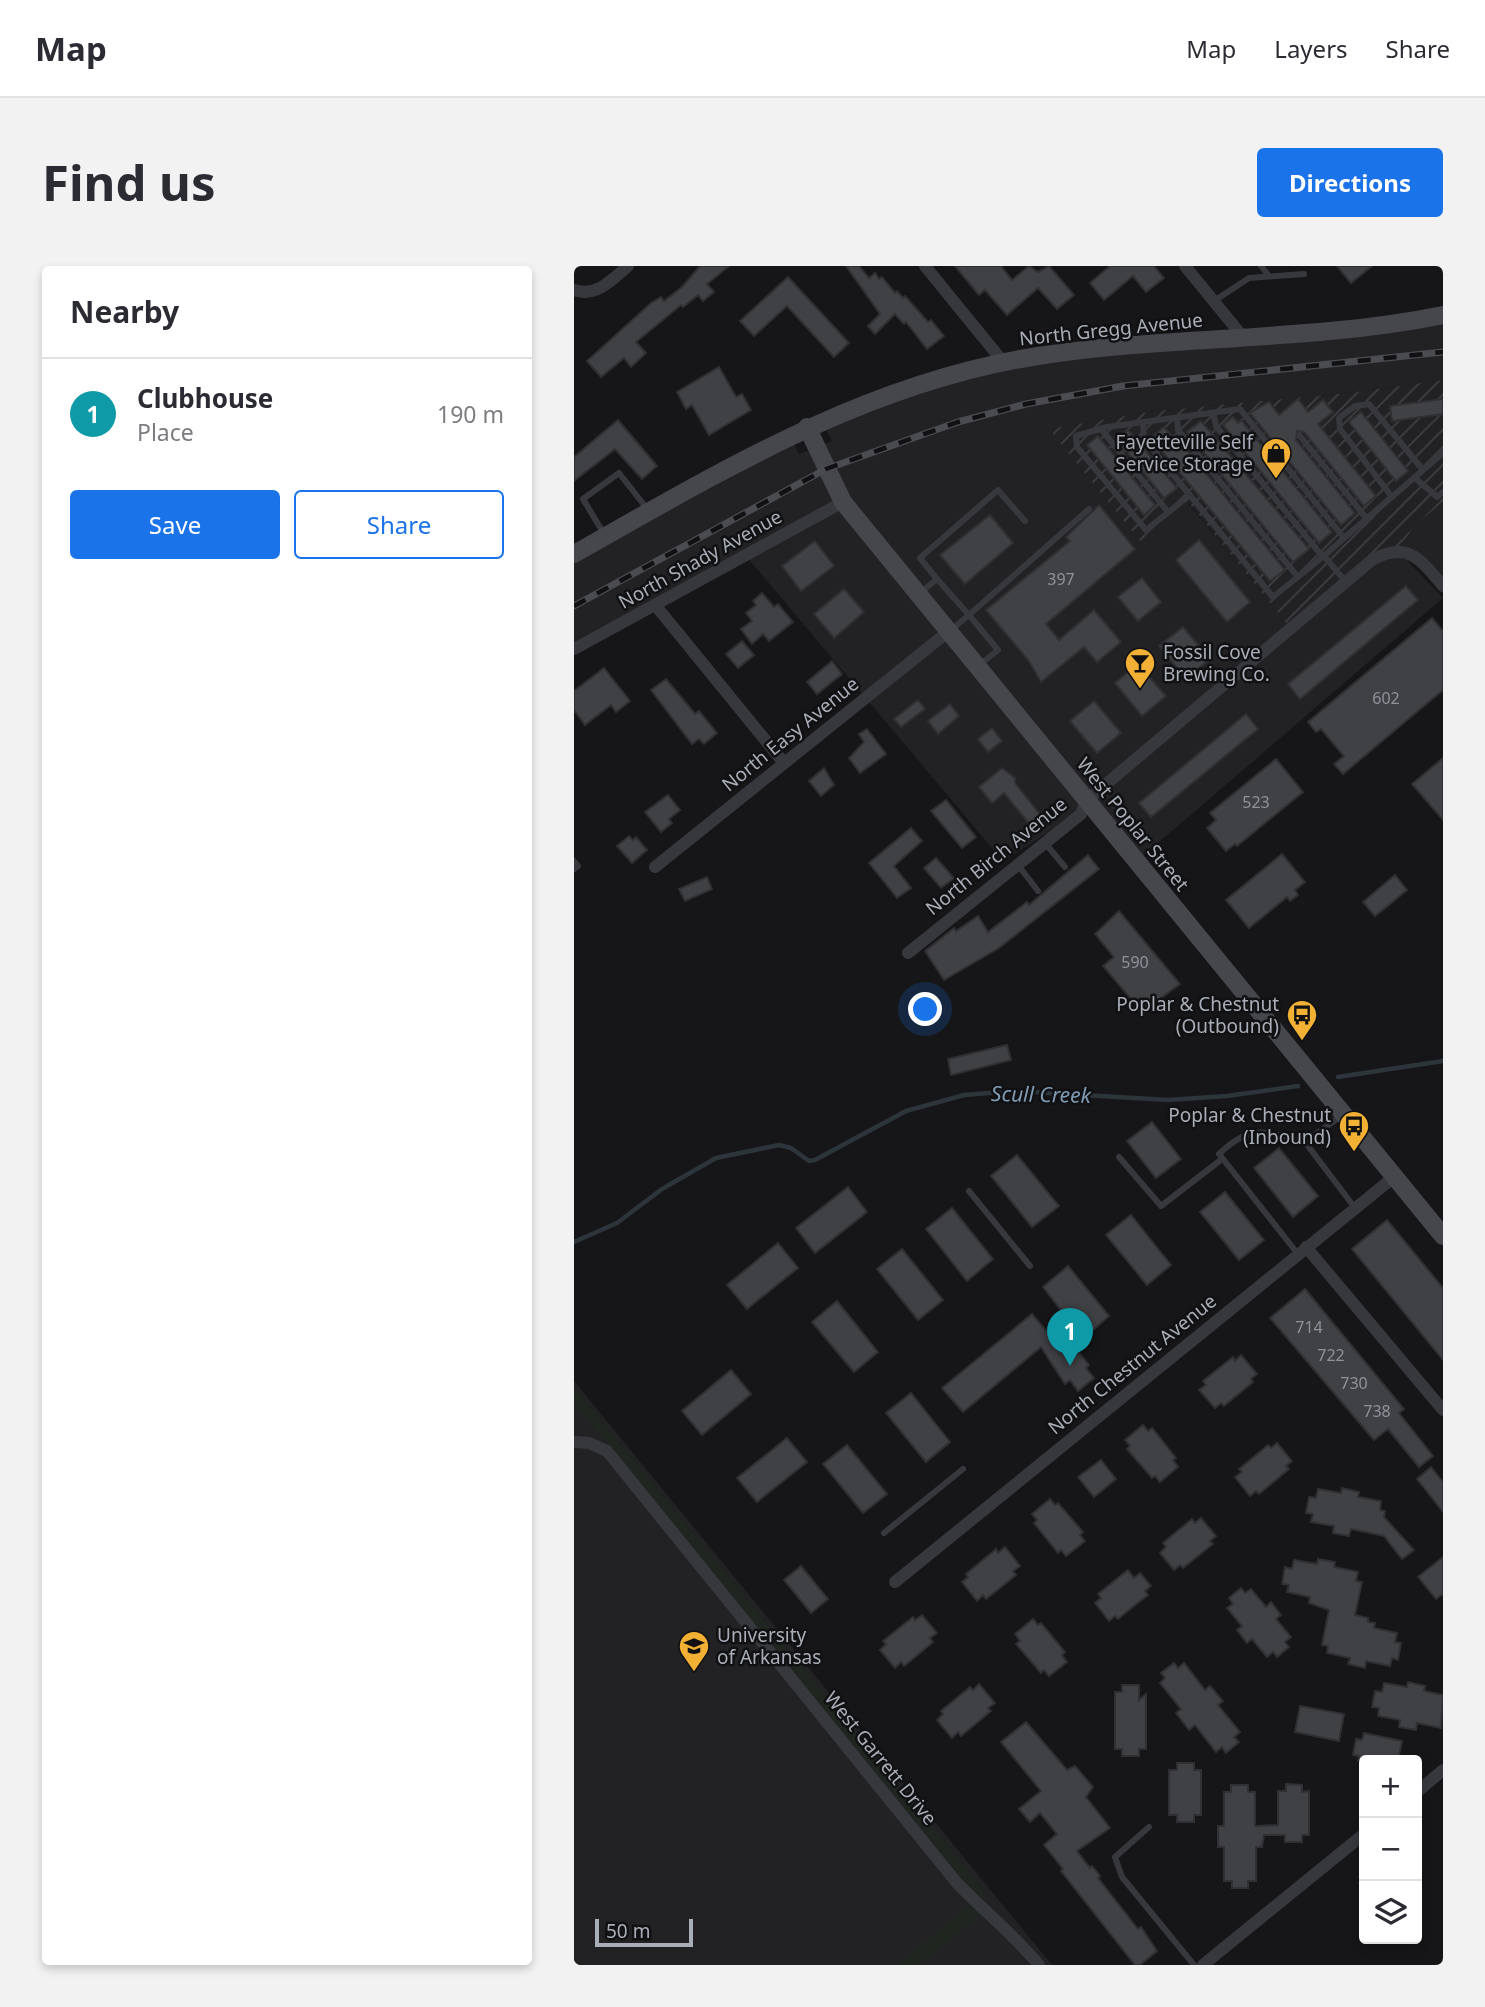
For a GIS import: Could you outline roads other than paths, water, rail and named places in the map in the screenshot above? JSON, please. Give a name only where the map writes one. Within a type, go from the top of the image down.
[{"type":"street","points":[[577,291],[604,286],[628,266]]},
{"type":"street","points":[[925,266],[1004,363]]},
{"type":"street","points":[[1185,266],[1243,337]]},
{"type":"street","name":"North Gregg Avenue","points":[[574,554],[807,427],[879,398],[1004,363],[1039,356],[1373,326],[1443,315]]},
{"type":"street","name":"West Poplar Street","points":[[807,427],[843,502],[1443,1236]]},
{"type":"street","name":"North Shady Avenue","points":[[574,649],[843,502]]},
{"type":"street","name":"North Birch Avenue","points":[[908,953],[1081,814],[1086,801],[1372,560],[1385,553],[1398,551],[1412,555],[1424,564],[1443,586]]},
{"type":"street","points":[[656,606],[784,764]]},
{"type":"street","name":"North Easy Avenue","points":[[655,867],[949,631]]},
{"type":"street","name":"North Chestnut Avenue","points":[[895,1582],[1394,1177]]},
{"type":"street","points":[[1302,1250],[1443,1410]]},
{"type":"street","name":"West Garrett Drive","points":[[574,1442],[589,1443],[607,1451],[957,1883],[995,1923],[1014,1935],[1039,1965]]},
{"type":"street","points":[[1422,1788],[1443,1770]]},
{"type":"street","points":[[1203,1965],[1359,1838]]},
{"type":"lane","points":[[1261,266],[1269,276]]},
{"type":"lane","points":[[1214,301],[1249,278],[1304,274]]},
{"type":"lane","points":[[1392,497],[1340,429],[1339,418],[1355,406],[1369,404],[1423,470]]},
{"type":"lane","points":[[1190,495],[1146,530],[1077,447],[1076,436],[1143,422],[1240,409],[1345,538]]},
{"type":"lane","points":[[1213,413],[1216,426],[1346,582]]},
{"type":"lane","points":[[1177,418],[1178,430],[1298,577]]},
{"type":"lane","points":[[1143,422],[1144,439],[1273,597],[1443,453]]},
{"type":"lane","points":[[1101,429],[1168,512]]},
{"type":"lane","points":[[1300,436],[1367,519]]},
{"type":"lane","points":[[606,536],[583,499],[619,473],[649,512]]},
{"type":"lane","points":[[1415,478],[1437,497],[1443,492]]},
{"type":"lane","points":[[978,666],[998,650],[920,558],[998,490],[1025,521]]},
{"type":"lane","points":[[949,631],[1089,509]]},
{"type":"lane","points":[[919,595],[937,579]]},
{"type":"lane","points":[[1045,843],[1065,867]]},
{"type":"lane","points":[[574,862],[578,866],[574,869]]},
{"type":"lane","points":[[1018,866],[1038,891]]},
{"type":"lane","points":[[1305,1142],[1343,1115]]},
{"type":"lane","points":[[1302,1250],[1222,1159],[1219,1154],[1232,1142],[1254,1131],[1305,1142],[1355,1208]]},
{"type":"lane","points":[[1119,1157],[1161,1206],[1222,1159]]},
{"type":"lane","points":[[968,1191],[1030,1266]]},
{"type":"lane","points":[[884,1532],[963,1469]]},
{"type":"lane","points":[[1149,1827],[1115,1857],[1118,1867],[1122,1877],[1194,1965]]},
{"type":"waterway","name":"Scull Creek","points":[[1338,1077],[1443,1061]]},
{"type":"waterway","name":"Scull Creek","points":[[574,1242],[617,1223],[662,1189],[716,1158],[779,1145],[791,1148],[809,1161],[815,1160],[906,1111],[964,1095],[1014,1091],[1168,1100],[1227,1096],[1298,1086]]},
{"type":"railway","points":[[574,606],[826,469],[958,422],[1026,404],[1123,386],[1443,352]]},
{"type":"place","name":"Fayetteville Self Service Storage","points":[[1276,480]]},
{"type":"place","name":"Fossil Cove Brewing Co.","points":[[1140,690]]},
{"type":"place","name":"Poplar & Chestnut (Outbound)","points":[[1302,1042]]},
{"type":"place","name":"Poplar & Chestnut (Inbound)","points":[[1354,1153]]},
{"type":"place","name":"Clubhouse","points":[[1070,1366]]},
{"type":"place","name":"University of Arkansas","points":[[694,1673]]}]
